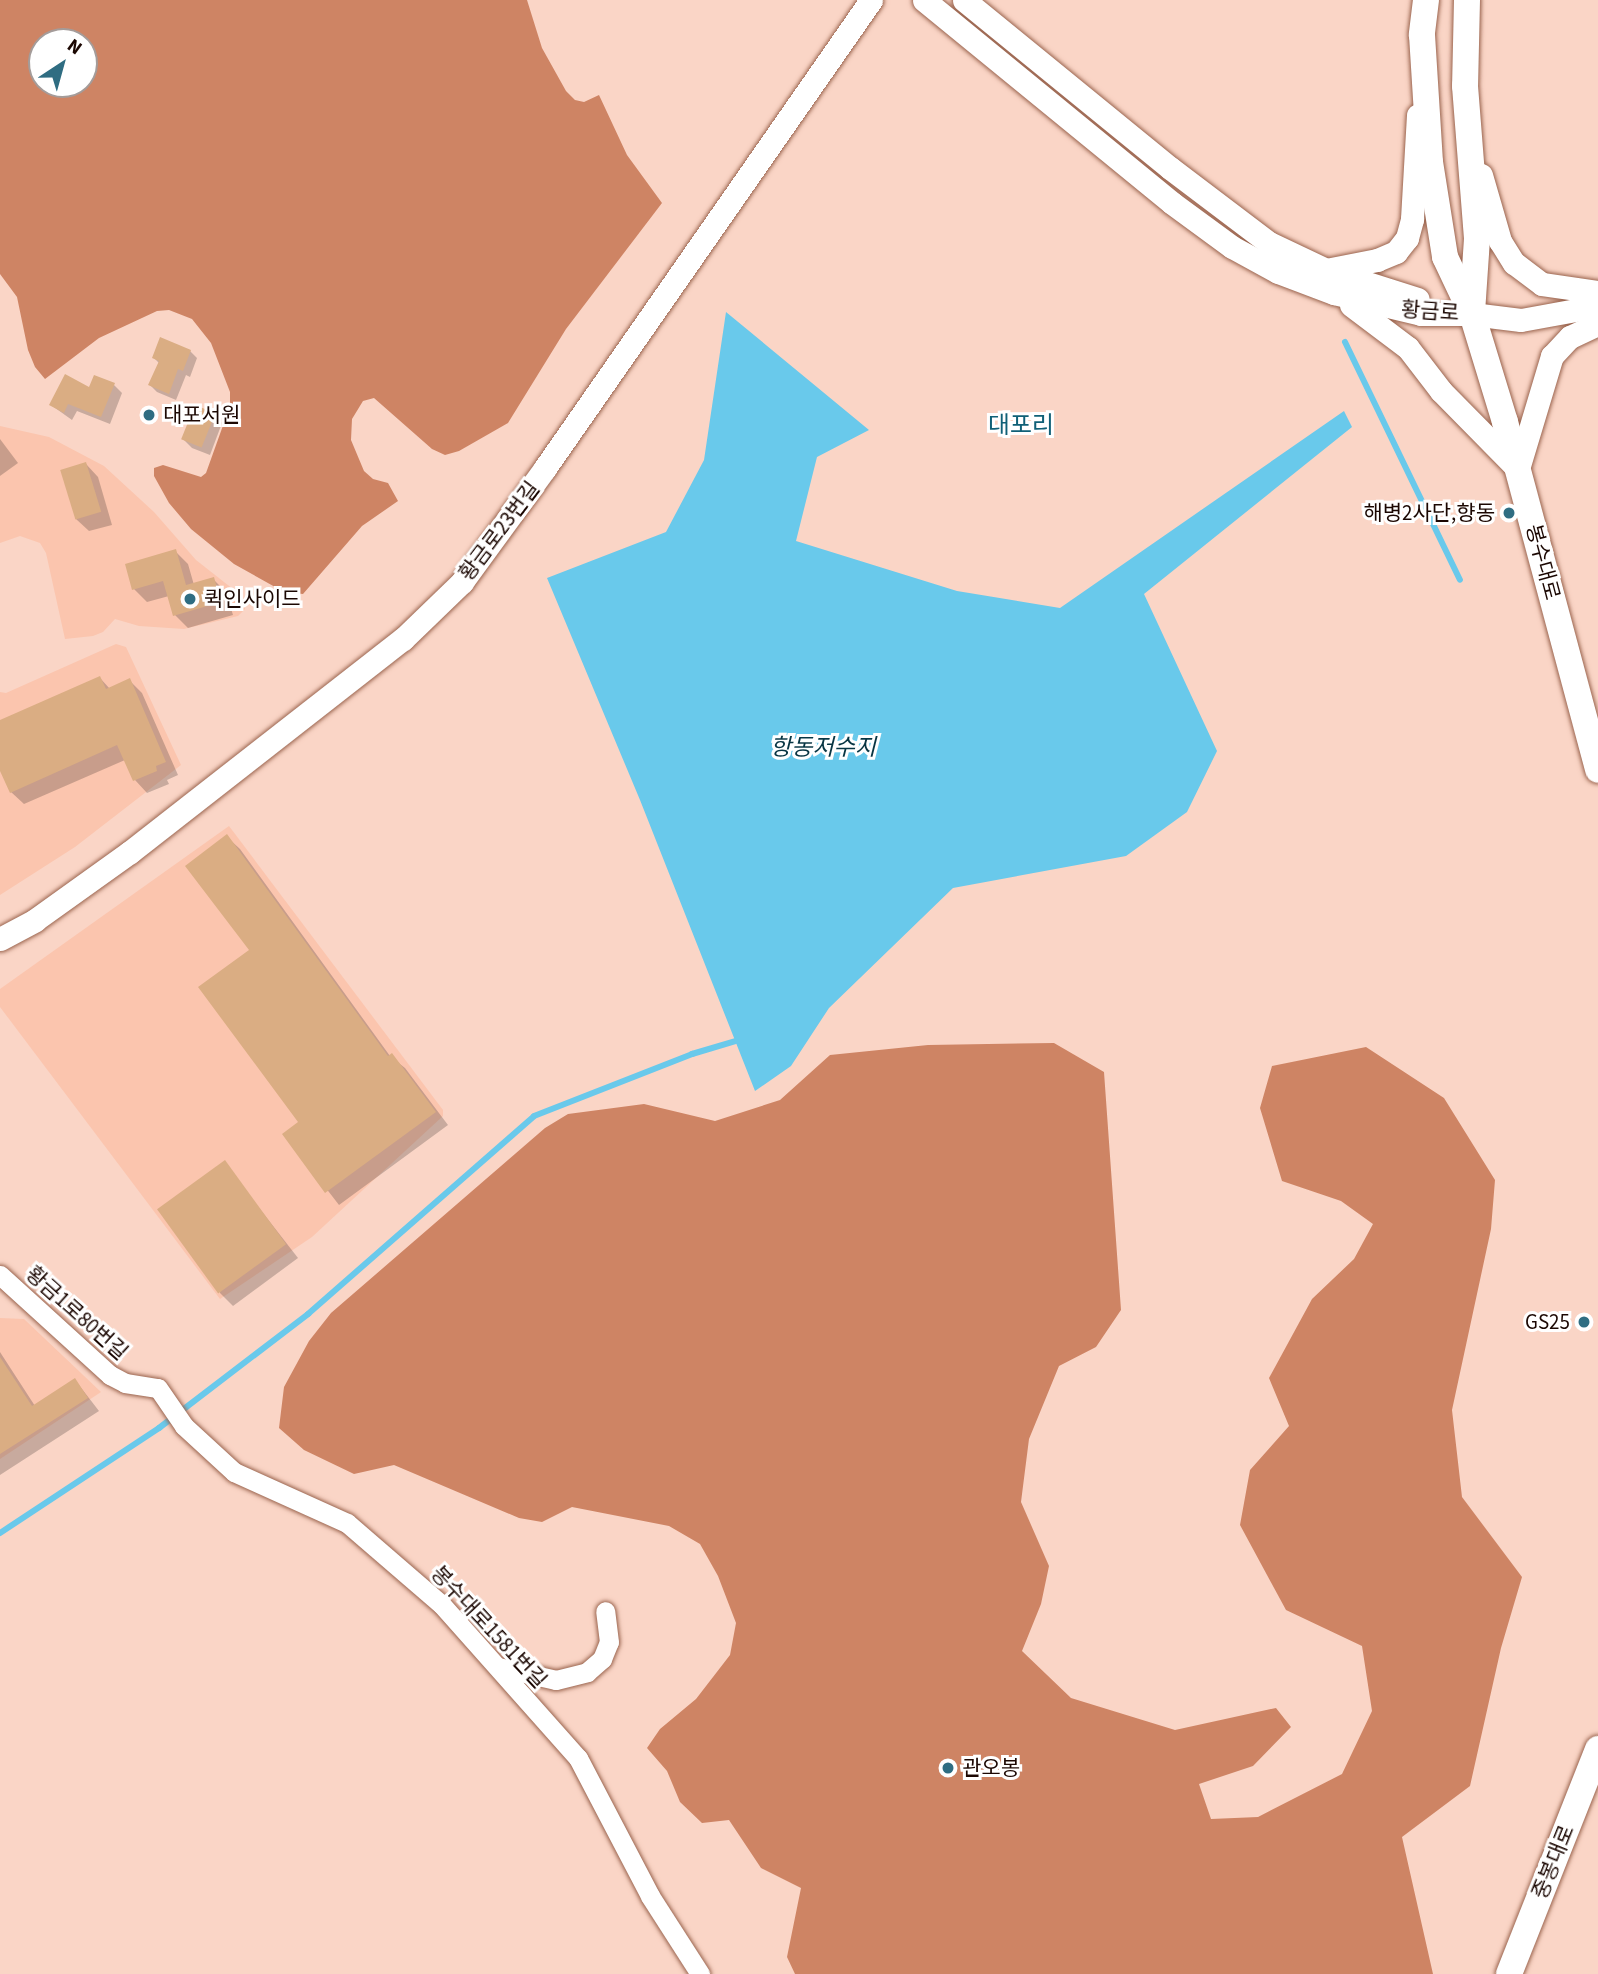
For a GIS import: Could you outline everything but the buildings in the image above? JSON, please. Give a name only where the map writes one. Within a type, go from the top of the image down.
[{"type":"main road","name":"봉수대로","points":[[1426,0],[1422,35],[1430,162],[1445,257],[1472,314],[1518,468],[1598,770]]},
{"type":"main road","name":"봉수대로","points":[[1467,0],[1465,86],[1476,239],[1472,314]]},
{"type":"main road","name":"중봉대로","points":[[1509,1974],[1598,1749]]},
{"type":"street","name":"황금로23번길","points":[[0,939],[35,920],[130,852],[403,639],[462,582],[568,435],[871,0]]},
{"type":"street","name":"황금로","points":[[924,0],[1172,203],[1232,247],[1279,272],[1334,293],[1422,314],[1472,314]]},
{"type":"street","name":"황금로","points":[[964,0],[1252,232],[1326,270],[1472,314]]},
{"type":"street","points":[[1326,270],[1377,260],[1396,252],[1407,238],[1412,219],[1422,35]]},
{"type":"street","points":[[1465,86],[1485,197],[1500,241],[1514,263],[1542,284],[1598,292]]},
{"type":"street","points":[[1334,293],[1381,325],[1408,348],[1441,391],[1518,468],[1552,356],[1570,337],[1598,324]]},
{"type":"street","points":[[1472,314],[1521,320],[1598,306]]},
{"type":"street","name":"황금1로80번길","points":[[1,1277],[110,1375],[125,1383],[158,1388],[164,1393]]},
{"type":"street","name":"봉수대로1581번길","points":[[164,1393],[184,1426],[234,1472],[347,1523],[442,1605],[578,1758],[650,1896],[700,1974]]},
{"type":"street","points":[[497,1667],[556,1680],[587,1672],[601,1659],[609,1642],[605,1611]]},
{"type":"shaded area","points":[[0,0],[527,0],[542,48],[566,91],[575,100],[584,102],[599,95],[627,155],[662,203],[566,329],[508,423],[459,451],[445,455],[432,449],[374,398],[363,401],[352,419],[351,440],[364,471],[373,479],[388,483],[398,501],[362,526],[303,594],[284,592],[234,564],[191,529],[169,503],[154,476],[154,468],[163,465],[201,477],[206,473],[230,406],[230,392],[211,343],[192,319],[169,310],[157,311],[99,338],[45,379],[35,367],[28,350],[17,297],[0,274]]},
{"type":"shaded area","points":[[0,426],[49,437],[104,466],[154,512],[196,560],[238,593],[245,602],[245,609],[238,616],[184,629],[139,626],[115,619],[103,632],[93,636],[65,639],[46,553],[40,543],[20,536],[0,543]]},
{"type":"shaded area","points":[[116,644],[126,647],[181,765],[75,847],[0,895],[0,692],[6,693]]},
{"type":"shaded area","points":[[229,826],[443,1110],[443,1116],[312,1237],[220,1299],[0,1007],[0,989]]},
{"type":"shaded area","points":[[1054,1043],[1104,1072],[1121,1310],[1096,1347],[1059,1366],[1029,1439],[1021,1502],[1049,1566],[1041,1604],[1022,1651],[1071,1698],[1175,1730],[1276,1708],[1291,1727],[1253,1766],[1199,1784],[1211,1819],[1258,1817],[1342,1774],[1372,1711],[1362,1646],[1286,1610],[1240,1525],[1250,1470],[1289,1426],[1269,1378],[1312,1299],[1354,1259],[1373,1224],[1341,1201],[1282,1181],[1260,1108],[1272,1066],[1366,1047],[1444,1098],[1495,1180],[1491,1229],[1452,1410],[1462,1497],[1522,1577],[1501,1648],[1470,1786],[1402,1837],[1433,1974],[795,1974],[787,1957],[801,1888],[761,1868],[729,1820],[702,1823],[680,1802],[667,1771],[647,1748],[660,1729],[696,1699],[730,1655],[736,1623],[718,1576],[700,1544],[669,1526],[572,1507],[542,1522],[519,1518],[394,1465],[354,1474],[304,1450],[279,1428],[284,1387],[309,1341],[331,1313],[545,1128],[568,1114],[644,1104],[715,1121],[780,1100],[830,1055],[928,1045]]},
{"type":"shaded area","points":[[0,1318],[24,1319],[101,1392],[0,1459]]},
{"type":"water","name":"항동저수지","points":[[726,312],[869,430],[817,457],[796,541],[957,591],[1060,608],[1344,411],[1352,427],[1144,594],[1217,751],[1187,812],[1126,856],[953,888],[829,1008],[791,1066],[755,1091],[640,800],[547,578],[666,532],[704,460]]},
{"type":"waterway","points":[[1345,342],[1460,580]]},
{"type":"waterway","points":[[0,1533],[159,1428],[308,1314],[534,1116],[692,1054],[736,1041]]},
{"type":"place","name":"대포서원","points":[[149,415]]},
{"type":"place","name":"해병2사단,향동","points":[[1509,513]]},
{"type":"place","name":"퀵인사이드","points":[[190,599]]},
{"type":"place","name":"GS25","points":[[1584,1322]]},
{"type":"place","name":"관오봉","points":[[948,1768]]},
{"type":"district","name":"대포리","points":[[1021,426]]}]
